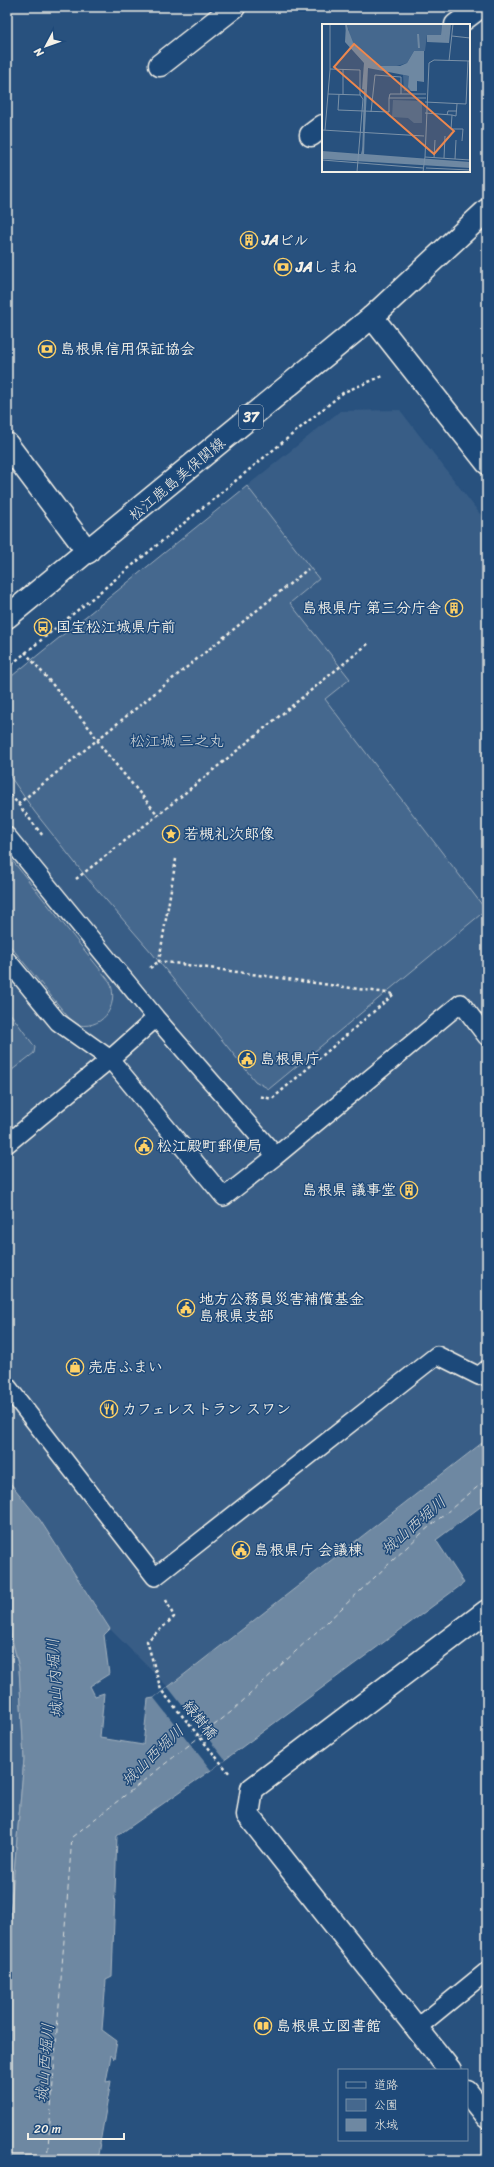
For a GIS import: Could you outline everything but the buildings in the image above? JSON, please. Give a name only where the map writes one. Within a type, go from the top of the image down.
[{"type":"street","points":[[160,65],[234,7]]},
{"type":"street","points":[[457,24],[480,7]]},
{"type":"street","name":"松江鹿島美保関線","points":[[7,616],[88,552],[372,317],[487,210]]},
{"type":"street","points":[[372,317],[487,463]]},
{"type":"street","points":[[7,444],[88,552]]},
{"type":"street","points":[[449,2069],[248,1815],[252,1789],[487,1611]]},
{"type":"street","points":[[468,2093],[487,2117]]},
{"type":"lane","points":[[7,836],[156,1018],[276,1156]]},
{"type":"lane","points":[[7,960],[58,1022],[110,1059],[224,1197],[461,1004],[487,1037]]},
{"type":"lane","points":[[7,1144],[110,1059],[156,1018]]},
{"type":"lane","points":[[7,1386],[155,1577],[437,1355],[479,1376],[487,1369]]},
{"type":"lane","points":[[417,2028],[487,1971]]},
{"type":"path","points":[[7,668],[344,392],[410,365]]},
{"type":"path","points":[[18,804],[308,569]]},
{"type":"path","points":[[76,879],[158,815],[369,643]]},
{"type":"path","points":[[25,652],[91,730],[97,740],[158,815]]},
{"type":"path","points":[[7,790],[47,841]]},
{"type":"path","points":[[150,968],[159,961],[176,859]]},
{"type":"path","points":[[71,873],[81,885]]},
{"type":"path","points":[[159,961],[394,994],[272,1099],[254,1095]]},
{"type":"path","points":[[145,962],[155,974]]},
{"type":"path","name":"緑樹橋","points":[[155,1577],[174,1617],[147,1641],[161,1690],[222,1765]]},
{"type":"shaded area","name":"島根県庁","points":[[400,410],[487,523],[487,1438],[168,1687],[110,1629],[40,1520],[7,1479],[7,679],[340,411]]},
{"type":"green space","name":"松江城 三之丸","points":[[247,486],[319,579],[290,603],[350,679],[325,699],[486,910],[269,1089],[255,1081],[152,953],[87,878],[34,811],[7,772],[7,680]]},
{"type":"green space","points":[[7,854],[110,982],[112,1000],[110,1008],[100,1021],[84,1026],[74,1024],[7,942]]},
{"type":"green space","points":[[7,1009],[35,1047],[34,1053],[7,1074]]},
{"type":"green space","points":[[7,1619],[19,1668],[24,1759],[9,1929],[10,2042],[7,2090]]},
{"type":"water","points":[[487,1439],[487,1502],[436,1540],[464,1583],[211,1770],[117,1836],[112,1977],[106,1980],[102,2030],[117,2041],[114,2059],[111,2055],[106,2082],[111,2081],[97,2160],[7,2160],[7,2090],[10,2042],[9,1929],[24,1759],[19,1668],[7,1619],[7,1479],[40,1520],[110,1629],[104,1635],[109,1674],[90,1686],[95,1696],[104,1693],[100,1738],[143,1745],[148,1699],[154,1698]]},
{"type":"pier","points":[[168,1687],[225,1760],[211,1770],[154,1698]]},
{"type":"ferry route","points":[[47,2160],[72,1837],[231,1712],[423,1532],[487,1479]]},
{"type":"place","name":"JAビル","points":[[249,240]]},
{"type":"place","name":"JAしまね","points":[[283,267]]},
{"type":"place","name":"島根県信用保証協会","points":[[47,349]]},
{"type":"place","name":"島根県庁 第三分庁舎","points":[[454,608]]},
{"type":"place","name":"国宝松江城県庁前","points":[[43,627]]},
{"type":"place","name":"若槻礼次郎像","points":[[171,834]]},
{"type":"place","name":"島根県庁","points":[[247,1059]]},
{"type":"place","name":"松江殿町郵便局","points":[[144,1146]]},
{"type":"place","name":"島根県 議事堂","points":[[409,1190]]},
{"type":"place","name":"地方公務員災害補償基金 島根県支部","points":[[186,1308]]},
{"type":"place","name":"売店ふまい","points":[[75,1367]]},
{"type":"place","name":"カフェレストラン スワン","points":[[109,1409]]},
{"type":"place","name":"島根県庁 会議棟","points":[[241,1550]]},
{"type":"place","name":"島根県立図書館","points":[[263,2026]]},
{"type":"water label","name":"城山西堀川","points":[[413,1525]]},
{"type":"water label","name":"城山内堀川","points":[[54,1678]]},
{"type":"water label","name":"城山西堀川","points":[[152,1755]]},
{"type":"water label","name":"城山西堀川","points":[[44,2063]]}]
